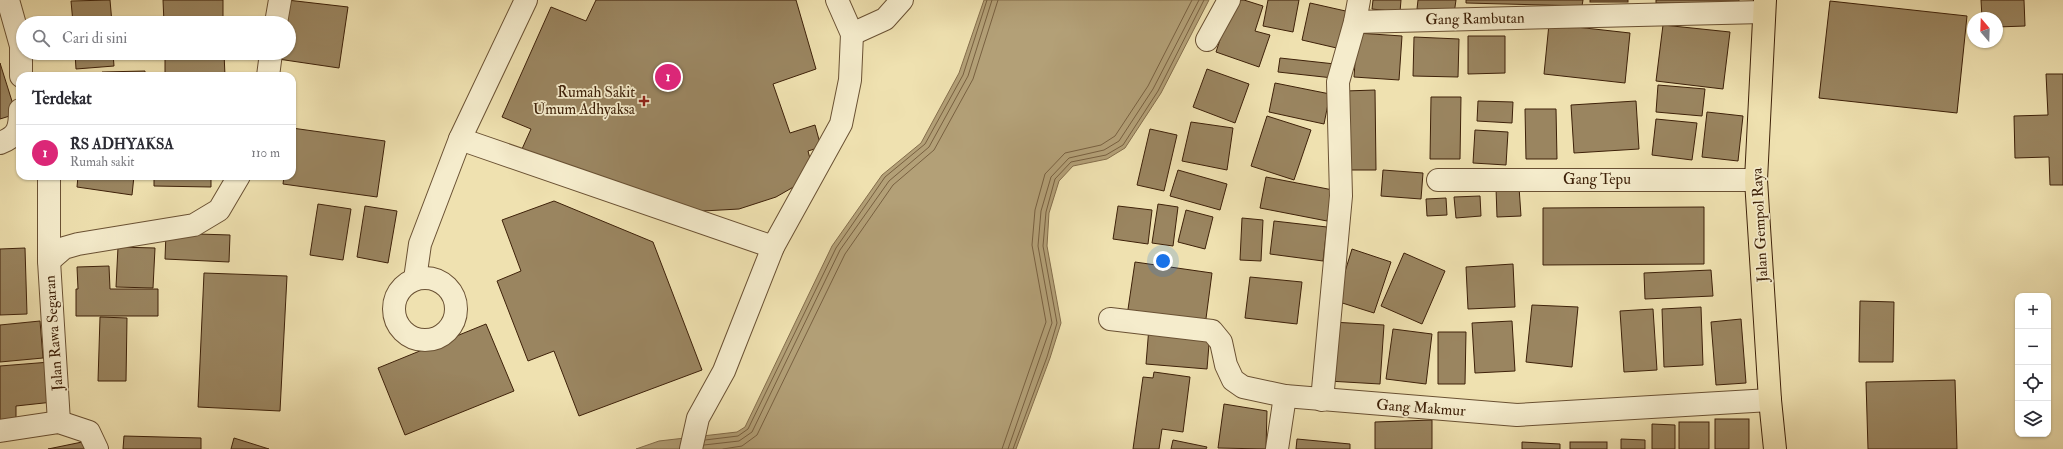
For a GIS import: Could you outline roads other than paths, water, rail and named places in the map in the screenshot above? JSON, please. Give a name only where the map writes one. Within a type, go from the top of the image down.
[{"type":"main road","name":"Jalan Gempol Raya","points":[[1764,6],[1756,180],[1770,400],[1775,449]]},
{"type":"street","points":[[8,0],[16,28]]},
{"type":"street","points":[[277,16],[280,0]]},
{"type":"street","points":[[415,279],[420,244],[460,139],[526,0]]},
{"type":"street","points":[[691,449],[698,418],[724,371],[773,247],[841,124],[850,80],[852,34],[837,0]]},
{"type":"street","points":[[852,34],[885,19],[902,0]]},
{"type":"street","points":[[1207,40],[1229,0]]},
{"type":"street","points":[[1322,400],[1342,196],[1338,82],[1355,22],[1359,0]]},
{"type":"street","name":"Gang Rambutan","points":[[1355,22],[1764,6]]},
{"type":"street","points":[[21,60],[21,72]]},
{"type":"street","points":[[269,72],[270,60]]},
{"type":"street","points":[[0,143],[10,139],[16,132]]},
{"type":"street","points":[[460,139],[773,247]]},
{"type":"street","points":[[49,180],[49,261]]},
{"type":"street","name":"Jalan Rawa Segaran","points":[[59,422],[49,261],[64,248],[78,244],[194,224],[219,210],[237,180]]},
{"type":"street","name":"Gang Tepu","points":[[1438,180],[1756,180]]},
{"type":"street","name":"Gang Makmur","points":[[1110,319],[1212,331],[1221,342],[1226,365],[1233,380],[1243,387],[1285,396],[1517,415],[1770,400]]},
{"type":"street","points":[[1277,449],[1285,396]]},
{"type":"street","points":[[0,431],[59,422],[89,432],[97,449]]},
{"type":"water","points":[[984,0],[1209,0],[1161,93],[1125,148],[1107,159],[1073,166],[1059,181],[1049,213],[1047,246],[1061,323],[1050,358],[1016,449],[636,449],[659,441],[737,432],[745,427],[832,246],[882,175],[921,143],[959,73]]},
{"type":"place","name":"RS ADHYAKSA","points":[[668,77]]},
{"type":"place","name":"Rumah Sakit Umum Adhyaksa","points":[[644,101]]}]
